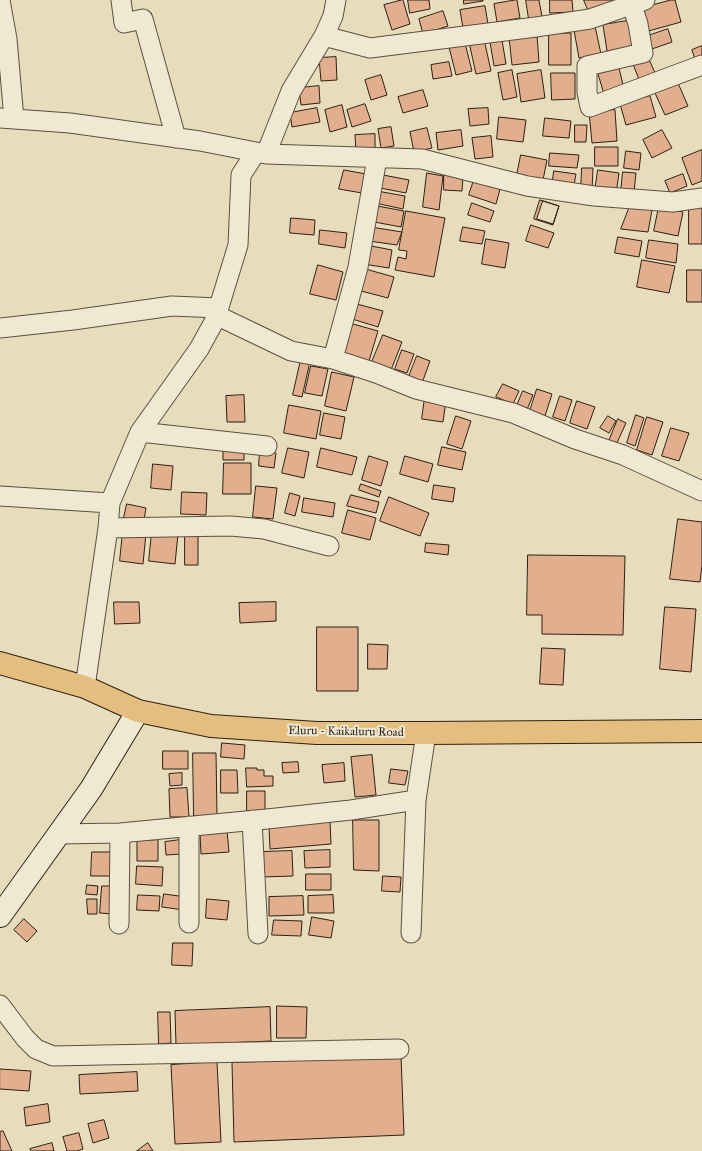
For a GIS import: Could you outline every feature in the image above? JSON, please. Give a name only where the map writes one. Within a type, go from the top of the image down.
[{"type":"main road","name":"Eluru - Kaikaluru Road","points":[[0,663],[84,687],[138,711],[211,726],[317,732],[426,733],[702,731]]},
{"type":"main road","points":[[0,916],[91,789],[138,711]]},
{"type":"street","points":[[0,0],[7,39],[7,118],[70,123],[176,138],[261,153],[422,159],[527,186],[594,196],[673,202],[702,198]]},
{"type":"street","points":[[122,0],[124,23],[143,18],[176,138]]},
{"type":"street","points":[[84,687],[108,528],[110,503],[140,432],[199,349],[217,312],[238,245],[241,175],[261,153],[291,91],[324,36],[333,16],[336,0]]},
{"type":"street","points":[[324,36],[370,48],[590,19],[639,3],[638,24],[643,53],[587,66],[587,92],[590,107],[702,65]]},
{"type":"street","points":[[333,359],[358,267],[377,158]]},
{"type":"street","points":[[0,328],[73,320],[172,306],[217,312],[291,351],[333,359],[376,373],[416,389],[512,413],[575,439],[624,455],[702,491]]},
{"type":"street","points":[[140,432],[266,446]]},
{"type":"street","points":[[0,496],[110,503]]},
{"type":"street","points":[[108,528],[231,526],[264,529],[329,546]]},
{"type":"street","points":[[411,933],[416,800],[426,733]]},
{"type":"street","points":[[59,834],[120,833],[351,810],[416,800]]},
{"type":"street","points":[[252,820],[258,934]]},
{"type":"street","points":[[189,826],[189,923]]},
{"type":"street","points":[[118,924],[120,833]]},
{"type":"street","points":[[0,1005],[25,1038],[36,1049],[53,1056],[399,1049]]},
{"type":"building","points":[[403,0],[410,24],[392,30],[384,5]]},
{"type":"building","points":[[408,0],[429,0],[430,9],[410,13]]},
{"type":"building","points":[[464,0],[483,0],[483,1],[464,4]]},
{"type":"building","points":[[517,0],[520,18],[497,22],[494,4]]},
{"type":"building","points":[[526,0],[539,0],[542,17],[529,19]]},
{"type":"building","points":[[550,0],[572,0],[573,12],[550,13]]},
{"type":"building","points":[[584,0],[617,0],[589,12]]},
{"type":"building","points":[[675,0],[681,22],[645,32],[639,9]]},
{"type":"building","points":[[485,6],[488,24],[463,28],[460,10]]},
{"type":"building","points":[[443,11],[448,26],[423,34],[419,19]]},
{"type":"building","points":[[633,20],[637,46],[607,51],[603,25]]},
{"type":"building","points":[[595,26],[601,54],[579,58],[574,30]]},
{"type":"building","points":[[668,29],[672,42],[649,50],[645,37]]},
{"type":"building","points":[[549,33],[571,33],[571,65],[549,65]]},
{"type":"building","points":[[537,35],[539,62],[512,65],[509,37]]},
{"type":"building","points":[[484,39],[491,71],[476,74],[469,42]]},
{"type":"building","points":[[502,40],[506,64],[494,66],[490,42]]},
{"type":"building","points":[[465,43],[472,71],[456,75],[449,47]]},
{"type":"building","points":[[702,46],[702,59],[696,62],[692,50]]},
{"type":"building","points":[[336,57],[337,80],[321,81],[319,58]]},
{"type":"building","points":[[648,57],[656,75],[640,82],[633,64]]},
{"type":"building","points":[[449,62],[452,76],[433,79],[431,65]]},
{"type":"building","points":[[619,68],[624,89],[604,94],[598,74]]},
{"type":"building","points":[[512,70],[517,97],[503,100],[498,73]]},
{"type":"building","points":[[541,70],[545,98],[521,102],[517,74]]},
{"type":"building","points":[[551,73],[575,73],[575,99],[552,100]]},
{"type":"building","points":[[381,75],[387,95],[371,100],[365,80]]},
{"type":"building","points":[[678,83],[688,106],[665,115],[655,93]]},
{"type":"building","points":[[319,86],[320,103],[301,105],[299,88]]},
{"type":"building","points":[[423,90],[428,106],[403,113],[398,97]]},
{"type":"building","points":[[650,96],[656,117],[626,125],[620,104]]},
{"type":"building","points":[[365,104],[371,121],[352,127],[347,110]]},
{"type":"building","points":[[342,105],[347,127],[330,132],[325,110]]},
{"type":"building","points":[[317,108],[320,122],[292,127],[290,113]]},
{"type":"building","points":[[488,108],[489,124],[470,126],[468,109]]},
{"type":"building","points":[[615,110],[617,141],[592,143],[589,112]]},
{"type":"building","points":[[499,117],[526,120],[523,142],[497,139]]},
{"type":"building","points":[[545,118],[571,121],[569,138],[543,136]]},
{"type":"building","points":[[575,125],[587,125],[586,142],[575,142]]},
{"type":"building","points":[[391,127],[394,146],[381,148],[378,129]]},
{"type":"building","points":[[427,128],[432,148],[414,152],[410,132]]},
{"type":"building","points":[[461,130],[463,146],[438,150],[436,133]]},
{"type":"building","points":[[662,130],[672,148],[652,158],[643,140]]},
{"type":"building","points":[[375,134],[375,151],[356,152],[355,135]]},
{"type":"building","points":[[491,136],[493,157],[475,159],[472,138]]},
{"type":"building","points":[[595,147],[618,147],[618,166],[595,166]]},
{"type":"building","points":[[702,150],[702,181],[692,185],[682,158]]},
{"type":"building","points":[[626,151],[641,153],[639,170],[624,168]]},
{"type":"building","points":[[550,153],[579,155],[577,168],[549,166]]},
{"type":"building","points":[[521,155],[547,160],[543,180],[517,175]]},
{"type":"building","points":[[582,168],[593,168],[592,190],[581,190]]},
{"type":"building","points":[[344,170],[366,174],[362,193],[339,189]]},
{"type":"building","points":[[598,170],[619,173],[616,194],[595,191]]},
{"type":"building","points":[[554,171],[576,174],[573,191],[552,188]]},
{"type":"building","points":[[623,172],[636,173],[634,192],[621,191]]},
{"type":"building","points":[[427,173],[443,176],[439,210],[423,207]]},
{"type":"building","points":[[378,174],[409,180],[406,193],[375,187]]},
{"type":"building","points":[[683,174],[687,186],[670,193],[665,181]]},
{"type":"building","points":[[444,175],[463,176],[462,191],[444,190]]},
{"type":"building","points":[[474,180],[500,189],[496,204],[469,195]]},
{"type":"building","points":[[377,191],[405,196],[403,209],[375,203]]},
{"type":"building","points":[[540,200],[559,206],[553,225],[534,219]]},
{"type":"building","points":[[543,201],[559,206],[553,224],[537,219]]},
{"type":"building","points":[[472,203],[494,211],[490,222],[468,215]]},
{"type":"building","points":[[372,205],[404,211],[401,227],[369,221]]},
{"type":"building","points":[[689,205],[702,205],[702,244],[689,244]]},
{"type":"building","points":[[630,206],[652,210],[648,232],[621,229]]},
{"type":"building","points":[[659,207],[683,212],[678,236],[654,231]]},
{"type":"building","points":[[406,211],[445,218],[434,277],[395,270],[398,257],[406,259],[407,251],[399,250]]},
{"type":"building","points":[[291,218],[315,220],[314,235],[290,233]]},
{"type":"building","points":[[531,225],[554,233],[548,248],[526,241]]},
{"type":"building","points":[[371,227],[402,232],[397,245],[369,241]]},
{"type":"building","points":[[463,227],[485,231],[482,244],[460,241]]},
{"type":"building","points":[[320,230],[347,233],[345,248],[319,244]]},
{"type":"building","points":[[618,237],[642,241],[639,257],[615,253]]},
{"type":"building","points":[[486,239],[509,243],[505,268],[482,264]]},
{"type":"building","points":[[649,240],[678,244],[676,263],[646,258]]},
{"type":"building","points":[[366,245],[392,250],[389,268],[363,264]]},
{"type":"building","points":[[642,260],[675,266],[669,293],[637,287]]},
{"type":"building","points":[[318,265],[343,272],[336,300],[310,294]]},
{"type":"building","points":[[362,268],[394,277],[388,298],[357,290]]},
{"type":"building","points":[[687,270],[702,270],[702,302],[687,302]]},
{"type":"building","points":[[353,303],[383,311],[378,327],[349,318]]},
{"type":"building","points":[[346,322],[378,331],[369,361],[338,351]]},
{"type":"building","points":[[383,335],[402,342],[391,370],[372,362]]},
{"type":"building","points":[[402,350],[414,354],[407,373],[395,369]]},
{"type":"building","points":[[302,355],[311,357],[302,397],[293,395]]},
{"type":"building","points":[[417,356],[430,361],[422,383],[408,379]]},
{"type":"building","points":[[311,366],[328,369],[322,396],[305,393]]},
{"type":"building","points":[[332,372],[354,377],[346,411],[325,406]]},
{"type":"building","points":[[503,384],[519,391],[513,404],[496,397]]},
{"type":"building","points":[[537,389],[552,394],[545,416],[530,411]]},
{"type":"building","points":[[523,391],[533,395],[526,412],[516,408]]},
{"type":"building","points":[[244,395],[245,422],[227,422],[226,396]]},
{"type":"building","points":[[560,396],[572,400],[565,421],[553,417]]},
{"type":"building","points":[[425,397],[446,400],[443,422],[422,419]]},
{"type":"building","points":[[577,401],[595,407],[587,429],[570,423]]},
{"type":"building","points":[[289,405],[321,411],[316,439],[284,433]]},
{"type":"building","points":[[324,413],[345,417],[341,439],[320,435]]},
{"type":"building","points":[[636,415],[644,418],[635,446],[627,443]]},
{"type":"building","points":[[456,416],[471,421],[462,449],[447,444]]},
{"type":"building","points":[[608,416],[616,421],[609,433],[600,428]]},
{"type":"building","points":[[647,417],[663,422],[652,455],[637,450]]},
{"type":"building","points":[[618,419],[626,423],[616,445],[609,441]]},
{"type":"building","points":[[671,428],[689,433],[679,461],[662,456]]},
{"type":"building","points":[[244,446],[244,460],[223,460],[223,447]]},
{"type":"building","points":[[442,447],[466,452],[462,470],[438,465]]},
{"type":"building","points":[[288,448],[309,452],[304,478],[282,473]]},
{"type":"building","points":[[321,448],[357,457],[352,475],[317,467]]},
{"type":"building","points":[[260,451],[276,453],[274,468],[259,466]]},
{"type":"building","points":[[369,456],[388,462],[381,486],[362,480]]},
{"type":"building","points":[[405,456],[433,464],[428,482],[400,474]]},
{"type":"building","points":[[224,463],[251,463],[251,494],[223,494]]},
{"type":"building","points":[[153,464],[173,466],[171,490],[151,488]]},
{"type":"building","points":[[361,484],[381,491],[379,497],[359,490]]},
{"type":"building","points":[[434,485],[455,488],[453,502],[432,499]]},
{"type":"building","points":[[256,486],[277,488],[273,519],[253,517]]},
{"type":"building","points":[[182,492],[207,493],[206,515],[181,514]]},
{"type":"building","points":[[290,493],[300,496],[295,516],[285,513]]},
{"type":"building","points":[[351,495],[379,502],[376,513],[347,506]]},
{"type":"building","points":[[389,497],[429,513],[420,536],[380,521]]},
{"type":"building","points":[[304,498],[335,503],[333,517],[302,512]]},
{"type":"building","points":[[127,504],[146,508],[143,526],[123,522]]},
{"type":"building","points":[[348,510],[376,518],[370,540],[342,533]]},
{"type":"building","points":[[678,519],[702,522],[702,565],[700,582],[670,579]]},
{"type":"building","points":[[123,531],[146,533],[143,564],[120,561]]},
{"type":"building","points":[[152,532],[178,534],[175,564],[149,561]]},
{"type":"building","points":[[185,536],[198,536],[198,565],[185,565]]},
{"type":"building","points":[[426,543],[449,545],[448,555],[425,552]]},
{"type":"building","points":[[528,555],[625,556],[623,635],[542,634],[542,615],[527,615]]},
{"type":"building","points":[[114,602],[139,602],[140,623],[115,624]]},
{"type":"building","points":[[276,602],[276,621],[240,623],[239,603]]},
{"type":"building","points":[[665,607],[696,609],[691,672],[660,669]]},
{"type":"building","points":[[317,627],[358,627],[358,691],[317,691]]},
{"type":"building","points":[[368,644],[388,645],[387,669],[368,669]]},
{"type":"building","points":[[542,648],[565,649],[563,685],[540,684]]},
{"type":"building","points":[[222,743],[245,745],[244,759],[221,757]]},
{"type":"building","points":[[163,751],[188,751],[188,769],[163,769]]},
{"type":"building","points":[[193,753],[216,753],[217,816],[194,816]]},
{"type":"building","points":[[372,755],[376,795],[355,797],[351,757]]},
{"type":"building","points":[[298,762],[299,772],[283,773],[282,763]]},
{"type":"building","points":[[344,763],[345,781],[324,783],[322,765]]},
{"type":"building","points":[[246,768],[257,768],[257,770],[264,770],[264,776],[273,776],[273,786],[247,787]]},
{"type":"building","points":[[391,769],[408,771],[405,785],[389,783]]},
{"type":"building","points":[[221,770],[237,770],[238,793],[221,793]]},
{"type":"building","points":[[182,773],[182,785],[170,786],[169,774]]},
{"type":"building","points":[[187,788],[189,817],[170,817],[169,789]]},
{"type":"building","points":[[247,791],[265,791],[265,810],[247,811]]},
{"type":"building","points":[[353,820],[379,820],[379,871],[354,870]]},
{"type":"building","points":[[330,821],[331,844],[270,849],[269,826]]},
{"type":"building","points":[[227,831],[229,852],[201,854],[200,834]]},
{"type":"building","points":[[158,840],[158,861],[137,861],[137,841]]},
{"type":"building","points":[[180,840],[181,854],[166,855],[165,842]]},
{"type":"building","points":[[330,850],[330,867],[305,868],[304,851]]},
{"type":"building","points":[[292,851],[293,876],[261,877],[260,852]]},
{"type":"building","points":[[92,852],[114,852],[114,876],[91,876]]},
{"type":"building","points":[[137,866],[163,867],[162,886],[136,884]]},
{"type":"building","points":[[306,874],[331,874],[331,890],[306,890]]},
{"type":"building","points":[[383,876],[401,877],[400,892],[382,891]]},
{"type":"building","points":[[87,885],[98,886],[97,895],[86,894]]},
{"type":"building","points":[[102,886],[114,886],[113,914],[100,913]]},
{"type":"building","points":[[164,894],[186,897],[184,910],[162,907]]},
{"type":"building","points":[[138,895],[160,896],[159,911],[137,910]]},
{"type":"building","points":[[333,895],[334,913],[308,913],[308,896]]},
{"type":"building","points":[[303,896],[304,915],[269,916],[269,897]]},
{"type":"building","points":[[87,899],[97,899],[97,914],[88,914]]},
{"type":"building","points":[[207,899],[229,901],[227,920],[206,918]]},
{"type":"building","points":[[312,917],[334,921],[331,938],[309,935]]},
{"type":"building","points":[[24,919],[37,931],[27,942],[14,930]]},
{"type":"building","points":[[274,920],[302,921],[301,936],[272,935]]},
{"type":"building","points":[[173,943],[193,943],[192,966],[172,965]]},
{"type":"building","points":[[277,1006],[307,1007],[306,1038],[277,1038]]},
{"type":"building","points":[[270,1007],[271,1041],[176,1045],[175,1011]]},
{"type":"building","points":[[158,1012],[170,1012],[171,1043],[159,1044]]},
{"type":"building","points":[[401,1056],[404,1135],[234,1142],[232,1063]]},
{"type":"building","points":[[217,1062],[221,1142],[175,1144],[171,1065]]},
{"type":"building","points":[[0,1069],[31,1071],[29,1091],[0,1089]]},
{"type":"building","points":[[137,1072],[138,1091],[80,1094],[79,1075]]},
{"type":"building","points":[[48,1104],[50,1122],[26,1126],[24,1108]]},
{"type":"building","points":[[104,1120],[109,1138],[93,1143],[88,1124]]},
{"type":"building","points":[[3,1131],[12,1151],[0,1151],[0,1132]]},
{"type":"building","points":[[79,1133],[83,1149],[77,1151],[67,1151],[63,1137]]},
{"type":"building","points":[[52,1143],[54,1151],[31,1151],[30,1149]]},
{"type":"building","points":[[148,1143],[153,1151],[137,1151]]}]
